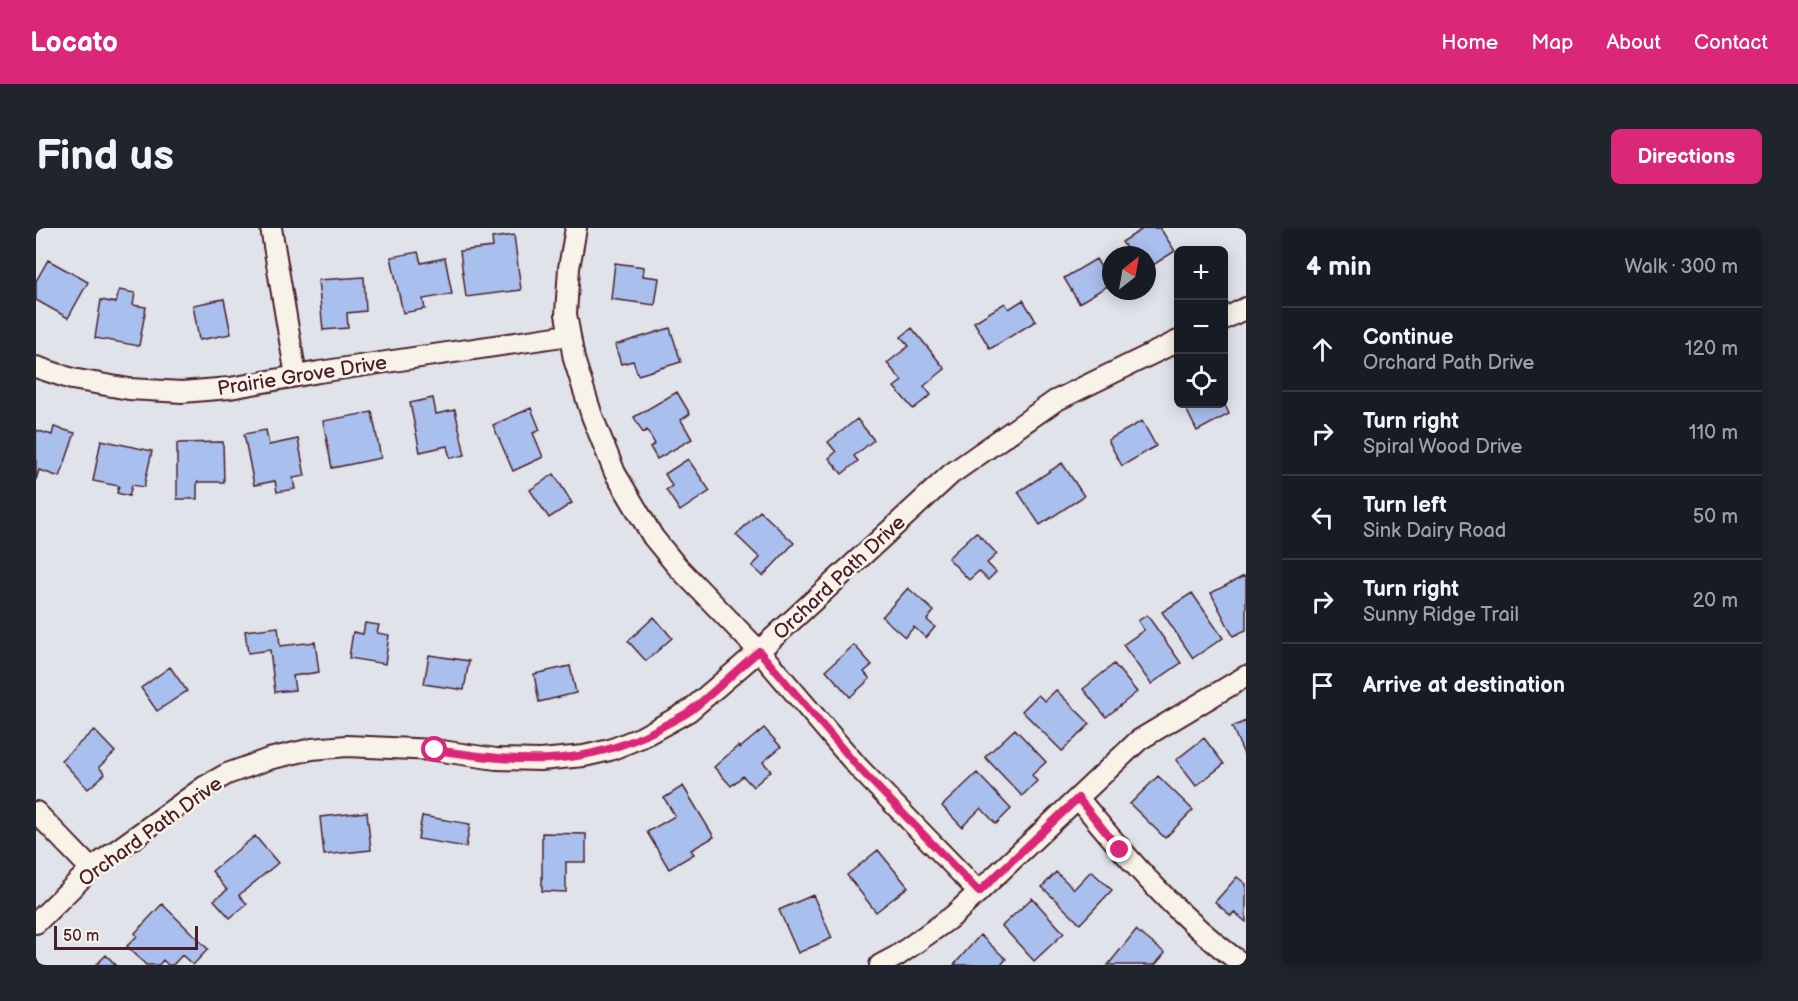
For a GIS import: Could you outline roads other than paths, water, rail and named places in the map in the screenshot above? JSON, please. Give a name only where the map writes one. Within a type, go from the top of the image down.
[{"type":"street","points":[[271,228],[296,376]]},
{"type":"street","points":[[576,228],[569,268],[566,315],[574,360],[615,473],[653,537],[675,564],[759,651],[858,767],[979,892]]},
{"type":"street","points":[[1228,317],[1246,308]]},
{"type":"street","name":"Prairie Grove Drive","points":[[36,367],[72,379],[129,389],[182,392],[230,388],[569,335]]},
{"type":"street","name":"Orchard Path Drive","points":[[36,923],[91,869],[204,787],[227,774],[268,759],[312,749],[347,746],[435,750],[496,759],[540,760],[584,756],[610,750],[642,737],[689,711],[759,651],[951,474],[1055,400],[1174,343]]},
{"type":"street","points":[[880,965],[897,956],[953,916],[1139,740],[1246,676]]},
{"type":"street","points":[[1078,798],[1120,850],[1173,904],[1218,947],[1244,965]]},
{"type":"street","points":[[36,812],[91,869]]}]
